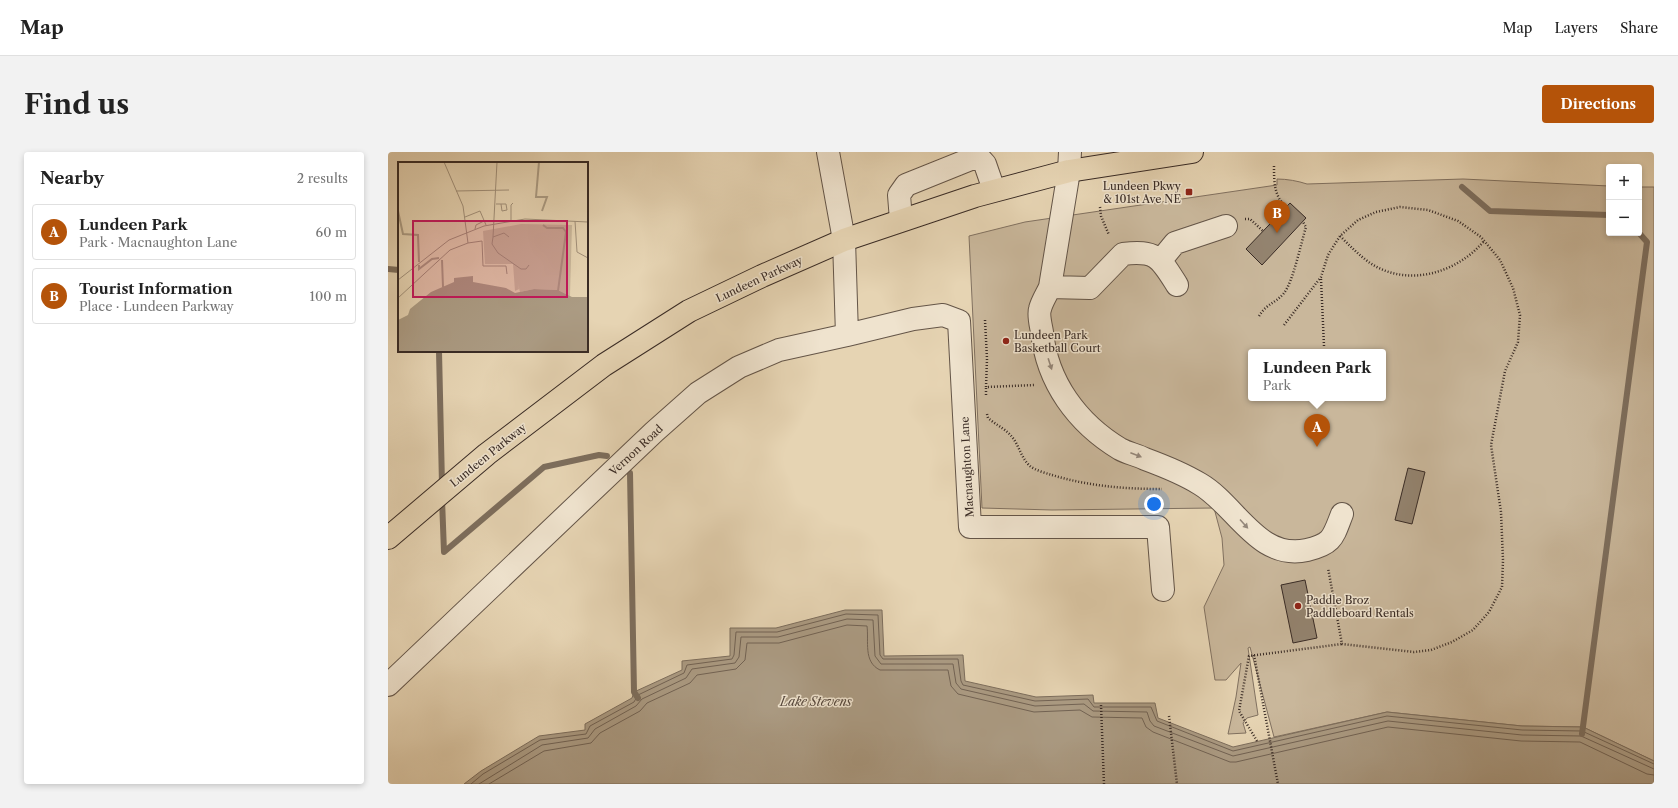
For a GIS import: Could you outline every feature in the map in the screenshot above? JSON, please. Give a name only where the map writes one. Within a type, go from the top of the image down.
[{"type":"main road","name":"Lundeen Parkway","points":[[388,538],[487,454],[604,365],[689,311],[762,276],[844,240],[994,190],[1070,161],[1192,152]]},
{"type":"street","points":[[828,152],[844,240],[847,335]]},
{"type":"street","points":[[901,220],[899,195],[906,185],[976,154],[985,164],[994,190]]},
{"type":"street","points":[[1070,161],[1050,287],[1039,310],[1043,343],[1056,384],[1069,404],[1086,423],[1120,449],[1181,473],[1204,486],[1224,503],[1254,536],[1279,550],[1300,551],[1320,547],[1333,538],[1342,514]]},
{"type":"street","points":[[1161,260],[1175,243],[1226,226]]},
{"type":"street","points":[[1050,287],[1090,288],[1123,254],[1142,252],[1161,260],[1176,285]]},
{"type":"street","name":"Macnaughton Lane","points":[[847,335],[913,319],[943,315],[959,321],[970,527],[1158,527],[1163,590]]},
{"type":"street","name":"Vernon Road","points":[[388,685],[654,432],[698,393],[739,367],[779,350],[847,335]]},
{"type":"path","points":[[1274,166],[1274,184],[1277,196],[1286,207]]},
{"type":"path","points":[[1100,207],[1101,216],[1109,235]]},
{"type":"path","points":[[1257,741],[1239,711],[1249,656],[1342,644],[1414,652],[1431,650],[1452,642],[1473,630],[1489,612],[1502,587],[1503,560],[1501,512],[1492,445],[1505,371],[1518,342],[1520,315],[1513,288],[1500,260],[1484,240],[1458,221],[1428,210],[1400,207],[1376,212],[1358,220],[1340,236],[1328,255],[1321,277],[1284,325]]},
{"type":"path","points":[[1259,316],[1265,307],[1283,295],[1290,286],[1306,227],[1303,222]]},
{"type":"path","points":[[1340,236],[1353,249],[1371,263],[1388,271],[1405,275],[1428,274],[1447,269],[1473,254],[1484,240]]},
{"type":"path","points":[[1321,277],[1324,346]]},
{"type":"path","points":[[985,320],[987,359],[986,402]]},
{"type":"path","points":[[986,387],[1041,384]]},
{"type":"path","points":[[986,409],[988,418],[1014,438],[1019,451],[1030,466],[1045,473],[1069,480],[1121,489],[1167,490]]},
{"type":"path","points":[[1328,568],[1342,644]]},
{"type":"path","points":[[1254,655],[1278,784]]},
{"type":"path","points":[[1101,705],[1104,784]]},
{"type":"path","points":[[1169,716],[1177,784]]},
{"type":"shaded area","points":[[1277,179],[1292,180],[1307,184],[1463,179],[1606,186],[1606,236],[1642,236],[1642,187],[1654,187],[1654,761],[1583,727],[1522,726],[1387,712],[1274,737],[1250,647],[1248,648],[1258,715],[1247,718],[1243,723],[1246,733],[1228,734],[1236,697],[1241,663],[1226,680],[1215,680],[1204,607],[1224,565],[1222,538],[1214,508],[1052,510],[982,508],[969,236],[1025,222],[1277,185]]},
{"type":"water","name":"Lake Stevens","points":[[845,610],[882,610],[884,656],[963,655],[965,681],[1036,697],[1093,695],[1094,703],[1155,703],[1158,718],[1233,747],[1387,712],[1522,726],[1583,727],[1654,761],[1654,784],[464,784],[481,771],[539,736],[585,730],[585,724],[632,698],[634,692],[682,670],[682,661],[730,656],[730,628],[776,628]]},
{"type":"building","points":[[1290,203],[1306,218],[1262,265],[1246,249]]},
{"type":"building","points":[[1408,468],[1425,472],[1412,524],[1395,520]]},
{"type":"building","name":"Paddle Broz Paddleboard Rentals","points":[[1305,580],[1317,638],[1293,643],[1281,585]]},
{"type":"waterway","points":[[1462,187],[1490,211],[1606,215]]},
{"type":"waterway","points":[[1582,734],[1647,242],[1642,236]]},
{"type":"waterway","points":[[388,269],[398,270]]},
{"type":"waterway","points":[[439,352],[442,485]]},
{"type":"waterway","points":[[442,499],[444,552],[544,467],[599,455],[607,456]]},
{"type":"waterway","points":[[630,473],[634,692],[638,698]]},
{"type":"place","name":"Lundeen Pkwy & 101st Ave NE","points":[[1189,192]]},
{"type":"place","name":"Tourist Information","points":[[1277,233]]},
{"type":"place","name":"Lundeen Park Basketball Court","points":[[1006,341]]},
{"type":"place","name":"Lundeen Park","points":[[1317,447]]},
{"type":"place","name":"Paddle Broz Paddleboard Rentals","points":[[1298,606]]}]
